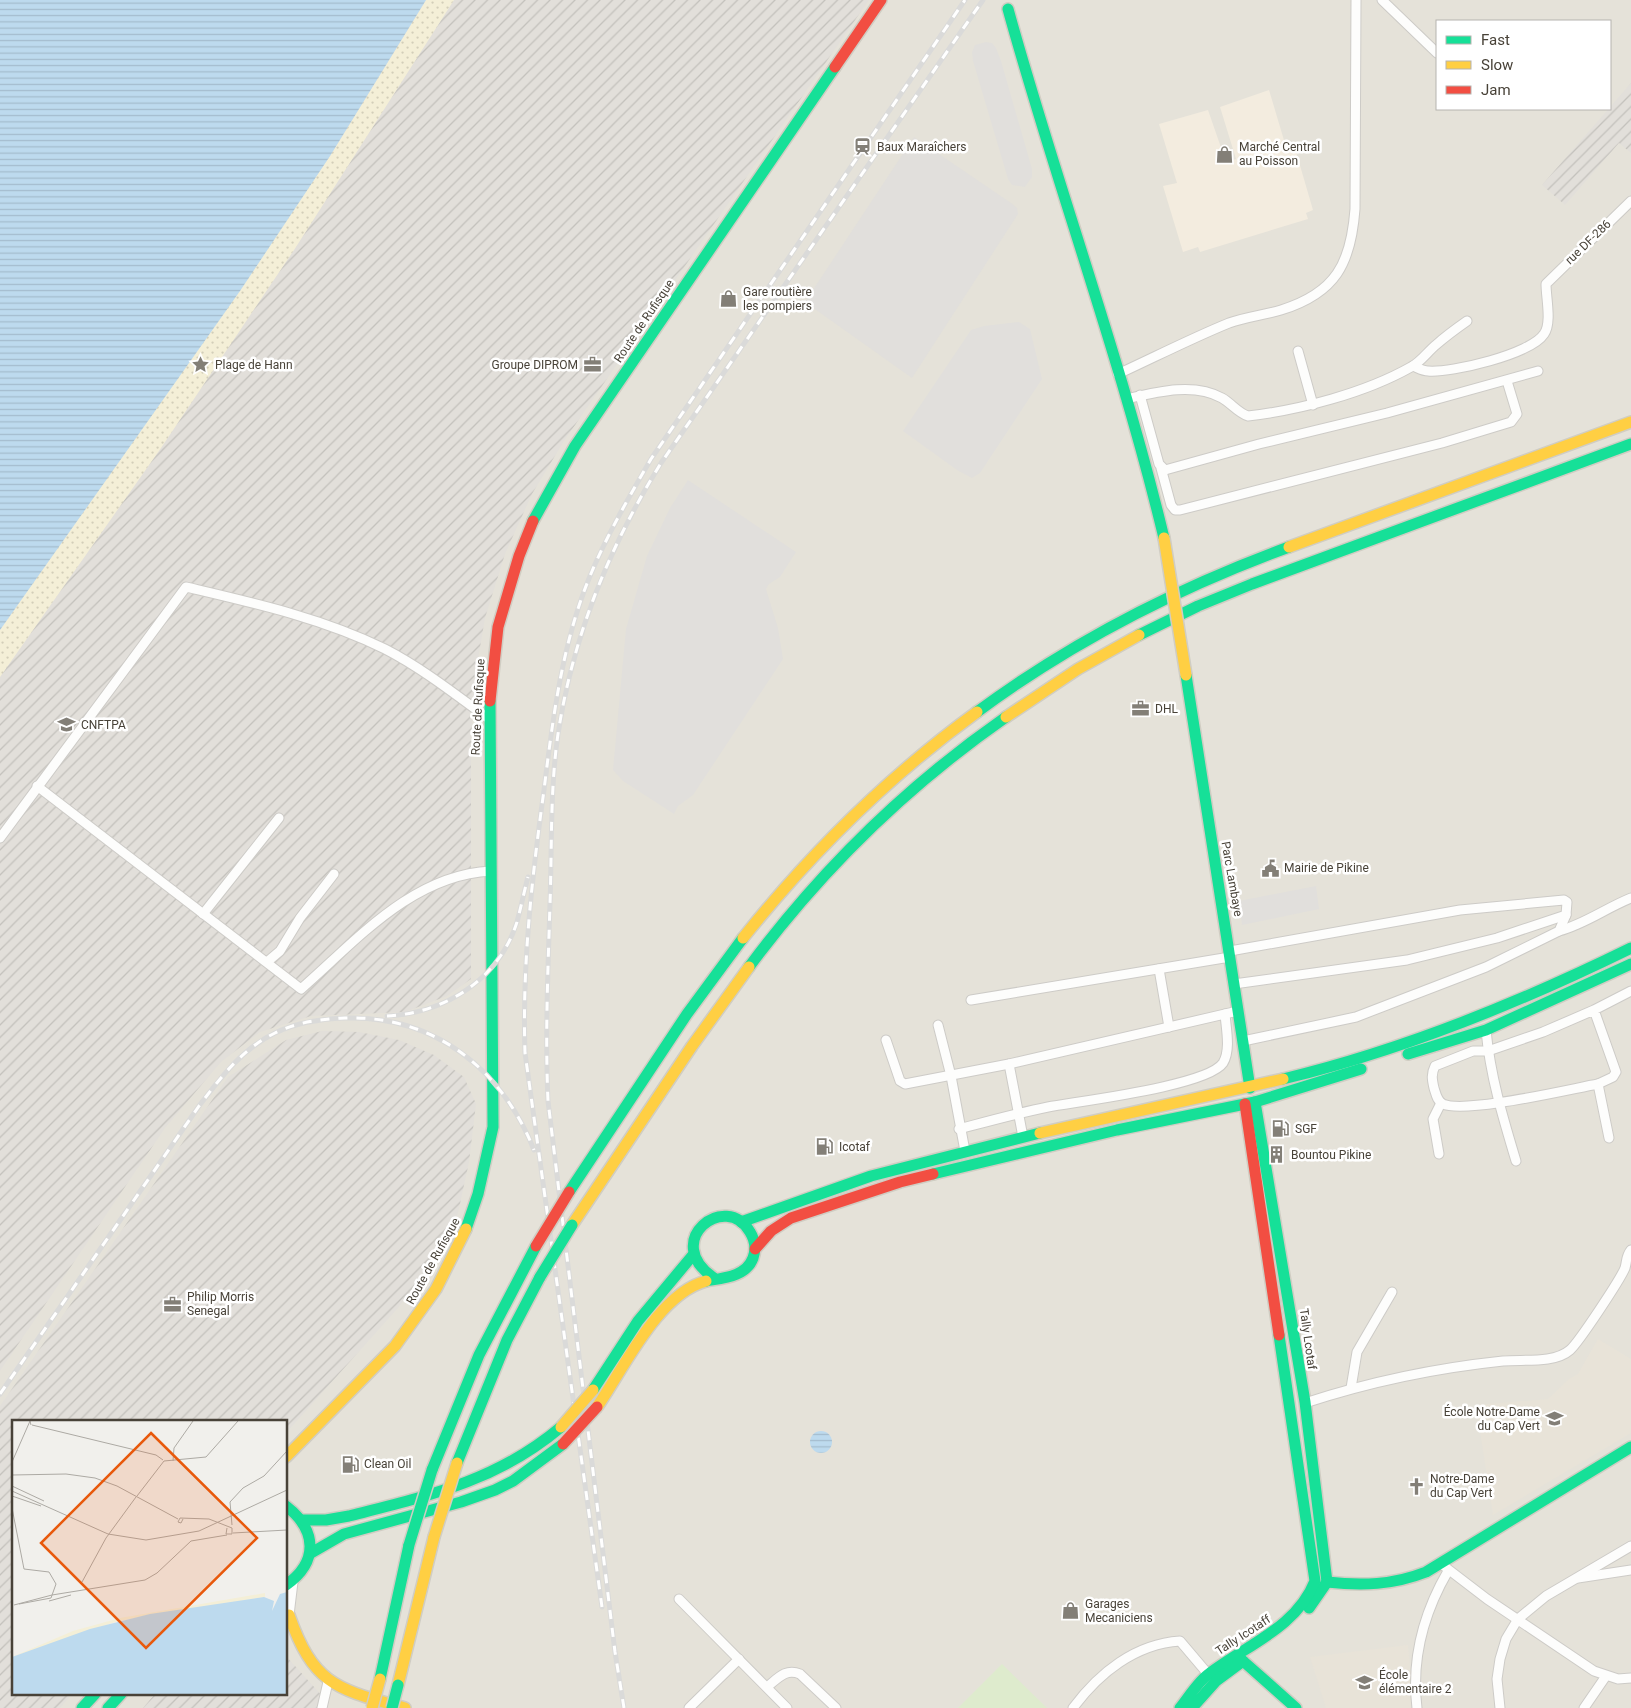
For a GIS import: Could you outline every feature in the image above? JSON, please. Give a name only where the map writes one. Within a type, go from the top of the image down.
[{"type":"main road","name":"Route de Rufisque","points":[[288,1455],[304,1435],[373,1370],[421,1311],[458,1248],[473,1215],[488,1163],[492,1127],[489,719],[498,626],[519,556],[549,489],[575,446],[881,0]]},
{"type":"main road","name":"Parc Lambaye","points":[[1008,9],[1068,213],[1126,399],[1154,494],[1164,538],[1250,1088]]},
{"type":"main road","points":[[1616,428],[1631,414]]},
{"type":"main road","points":[[372,1708],[409,1544],[432,1470],[496,1316],[569,1192],[730,955],[775,901],[838,832],[886,787],[994,700],[1066,653],[1184,589],[1286,548],[1631,422]]},
{"type":"main road","points":[[392,1708],[434,1537],[456,1463],[507,1340],[540,1278],[572,1225],[742,975],[823,875],[936,770],[1024,705],[1064,678],[1177,616],[1260,580],[1631,444]]},
{"type":"main road","points":[[741,1222],[833,1188],[965,1151],[1250,1088],[1383,1052],[1460,1025],[1561,982],[1631,948]]},
{"type":"main road","points":[[311,1553],[344,1534],[460,1502],[495,1490],[519,1477],[563,1444],[597,1407],[634,1350],[669,1307],[690,1287],[714,1278],[725,1279],[736,1276],[749,1264],[755,1248],[771,1231],[791,1218],[900,1182],[1079,1139],[1250,1103],[1486,1030],[1631,964]]},
{"type":"main road","points":[[1250,1103],[1321,1582],[1360,1586],[1382,1585],[1405,1581],[1444,1567],[1631,1447]]},
{"type":"main road","name":"Tally Lcotaf","points":[[1250,1103],[1305,1403],[1323,1534],[1321,1582]]},
{"type":"main road","points":[[714,1278],[700,1269],[693,1255],[694,1236],[707,1221],[725,1216],[741,1222],[750,1231],[755,1248]]},
{"type":"main road","points":[[303,1520],[336,1519],[476,1481],[525,1457],[561,1427],[593,1390],[632,1331],[675,1280],[693,1255]]},
{"type":"main road","points":[[288,1508],[303,1520],[311,1539],[311,1553],[301,1574],[289,1584]]},
{"type":"main road","name":"Tally Icotaff","points":[[1195,1707],[1216,1681],[1292,1626],[1306,1612],[1321,1582]]},
{"type":"main road","name":"Tally Icotaff","points":[[1180,1708],[1208,1674],[1284,1624],[1321,1582]]},
{"type":"main road","points":[[288,1613],[301,1649],[308,1661],[328,1682],[348,1692],[405,1708]]},
{"type":"main road","points":[[1243,1660],[1296,1708]]},
{"type":"main road","points":[[82,1708],[93,1696]]},
{"type":"main road","points":[[108,1708],[119,1696]]},
{"type":"street","points":[[1118,374],[1231,323],[1305,302],[1321,292],[1335,278],[1346,259],[1353,237],[1355,209],[1356,0]]},
{"type":"street","points":[[1382,0],[1436,52]]},
{"type":"street","name":"rue DF-286","points":[[1413,366],[1425,372],[1476,364],[1523,349],[1539,340],[1547,329],[1546,284],[1631,201]]},
{"type":"street","points":[[1126,399],[1159,391],[1199,390],[1222,398],[1248,416],[1282,412],[1313,405],[1388,378],[1413,366],[1437,344],[1467,321]]},
{"type":"street","points":[[1298,351],[1313,405]]},
{"type":"street","points":[[1161,468],[1169,469],[1507,381],[1538,371]]},
{"type":"street","points":[[1140,395],[1171,505],[1175,510],[1180,510],[1442,443],[1511,422],[1517,414],[1507,381]]},
{"type":"street","points":[[0,838],[186,587],[332,626],[386,650],[443,685],[489,719]]},
{"type":"street","points":[[37,786],[301,989],[409,896],[440,881],[478,872],[491,871]]},
{"type":"street","points":[[203,914],[278,818]]},
{"type":"street","points":[[266,962],[280,951],[300,918],[334,874]]},
{"type":"street","points":[[1243,1041],[1347,1018],[1380,1008],[1486,967],[1559,931],[1577,926],[1608,908],[1631,898]]},
{"type":"street","points":[[972,1000],[1159,969],[1460,910],[1564,900],[1568,909],[1559,931]]},
{"type":"street","points":[[1234,984],[1407,960],[1497,938],[1566,915]]},
{"type":"street","points":[[1159,969],[1169,1027]]},
{"type":"street","points":[[1594,1010],[1616,1072],[1613,1077],[1598,1084],[1498,1103],[1452,1106],[1441,1103],[1437,1098],[1431,1076],[1435,1066],[1473,1051],[1488,1051],[1594,1010],[1631,991]]},
{"type":"street","points":[[886,1040],[902,1083],[952,1076],[1009,1064],[1238,1011]]},
{"type":"street","points":[[959,1129],[1019,1113],[1173,1085],[1216,1069],[1225,1060],[1227,1048],[1225,1014]]},
{"type":"street","points":[[938,1025],[952,1076],[959,1129],[965,1151]]},
{"type":"street","points":[[1486,1030],[1498,1103],[1516,1162]]},
{"type":"street","points":[[1009,1064],[1023,1137]]},
{"type":"street","points":[[1598,1084],[1609,1138]]},
{"type":"street","points":[[1439,1154],[1433,1119],[1441,1103]]},
{"type":"street","points":[[1305,1403],[1351,1388],[1469,1366],[1562,1355],[1575,1344],[1615,1284],[1625,1268],[1627,1254],[1631,1250]]},
{"type":"street","points":[[1351,1388],[1357,1352],[1392,1292]]},
{"type":"street","points":[[1500,1708],[1497,1679],[1500,1658],[1506,1639],[1518,1619],[1546,1596],[1631,1546]]},
{"type":"street","points":[[1417,1708],[1415,1665],[1420,1638],[1444,1567],[1594,1671],[1606,1676],[1631,1678]]},
{"type":"street","points":[[1573,1579],[1631,1570]]},
{"type":"street","points":[[288,1613],[289,1584]]},
{"type":"street","points":[[679,1599],[787,1708]]},
{"type":"street","points":[[1073,1708],[1109,1669],[1132,1655],[1157,1644],[1180,1641],[1208,1674]]},
{"type":"street","points":[[689,1708],[739,1659]]},
{"type":"street","points":[[767,1687],[787,1671],[793,1671],[800,1674],[836,1708]]},
{"type":"street","points":[[1584,1708],[1606,1676]]},
{"type":"street","points":[[322,1708],[328,1682]]},
{"type":"shaded area","points":[[426,0],[1631,0],[1631,1708],[0,1708],[0,630],[133,440]]},
{"type":"shaded area","points":[[454,0],[869,0],[564,441],[532,494],[505,554],[485,618],[476,671],[471,736],[471,979],[447,996],[405,1012],[311,1016],[260,1032],[221,1062],[165,1128],[0,1371],[0,677],[294,250]]},
{"type":"shaded area","points":[[986,42],[992,43],[996,48],[1001,61],[1032,169],[1032,177],[1025,187],[1012,185],[1008,179],[973,61],[972,52],[975,45]]},
{"type":"shaded area","points":[[1631,83],[1631,153],[1619,143],[1565,205],[1542,185],[1607,110],[1611,110],[1611,106]]},
{"type":"shaded area","points":[[1269,90],[1286,147],[1294,145],[1313,210],[1306,213],[1308,219],[1200,252],[1198,247],[1183,252],[1163,186],[1177,183],[1159,124],[1208,110],[1226,162],[1236,159],[1220,107]]},
{"type":"shaded area","points":[[914,137],[1011,203],[1017,208],[1018,214],[912,378],[805,302]]},
{"type":"shaded area","points":[[1019,322],[1030,329],[1042,379],[980,473],[972,478],[957,470],[903,431],[971,330],[984,326]]},
{"type":"shaded area","points":[[688,480],[796,552],[780,577],[769,584],[766,589],[778,628],[783,659],[693,795],[678,806],[674,814],[623,781],[613,770],[626,629],[647,556],[670,508]]},
{"type":"shaded area","points":[[1316,886],[1319,909],[1242,925],[1239,901]]},
{"type":"shaded area","points":[[322,1031],[359,1032],[399,1040],[434,1055],[464,1077],[476,1104],[469,1162],[458,1213],[431,1263],[398,1308],[288,1431],[288,1420],[12,1420],[12,1696],[70,1696],[60,1708],[0,1708],[0,1406],[228,1077],[286,1040]]},
{"type":"shaded area","name":"École Notre-Dame du Cap Vert","points":[[1598,1339],[1631,1359],[1631,1433],[1493,1515],[1476,1405],[1548,1399],[1569,1379],[1578,1374]]},
{"type":"shaded area","name":"École élémentaire 2","points":[[1408,1645],[1414,1708],[1326,1708],[1310,1657]]},
{"type":"shaded area","points":[[288,1658],[325,1699],[323,1708],[143,1708],[153,1696],[288,1696]]},
{"type":"green space","points":[[1002,1664],[1047,1708],[958,1708]]},
{"type":"sand","name":"Plage de Hann","points":[[426,0],[454,0],[294,250],[161,448],[0,677],[0,630],[330,156]]},
{"type":"water","points":[[0,0],[426,0],[330,156],[240,291],[0,630]]},
{"type":"water","points":[[821,1431],[829,1434],[832,1442],[829,1450],[821,1453],[813,1450],[810,1442],[813,1434]]},
{"type":"railway","points":[[602,1607],[525,1053],[525,987],[532,888],[551,735],[566,654],[572,628],[590,576],[619,516],[651,459],[965,0]]},
{"type":"railway","points":[[624,1708],[615,1652],[548,1101],[547,1002],[552,797],[555,755],[565,698],[583,627],[596,593],[625,527],[661,463],[983,0]]},
{"type":"railway","points":[[387,1016],[430,1008],[449,1000],[484,976],[509,942],[517,922],[528,877]]},
{"type":"railway","points":[[0,1394],[207,1095],[242,1055],[275,1033],[309,1022],[345,1018],[377,1019],[408,1026],[435,1037],[461,1052],[484,1072],[503,1095],[520,1121],[534,1150]]},
{"type":"traffic: fast","points":[[1008,9],[1109,339],[1164,538]]},
{"type":"traffic: fast","points":[[533,521],[575,446],[835,67]]},
{"type":"traffic: fast","points":[[1139,635],[1198,606],[1252,584],[1631,444]]},
{"type":"traffic: fast","points":[[977,712],[1050,662],[1127,618],[1206,580],[1289,547]]},
{"type":"traffic: fast","points":[[1186,675],[1250,1088]]},
{"type":"traffic: fast","points":[[466,1229],[478,1194],[493,1127],[490,701]]},
{"type":"traffic: fast","points":[[749,967],[806,897],[867,832],[934,772],[1006,717]]},
{"type":"traffic: fast","points":[[569,1192],[687,1014],[743,938]]},
{"type":"traffic: fast","points":[[1283,1079],[1373,1054],[1460,1023],[1546,988],[1631,948]]},
{"type":"traffic: fast","points":[[1408,1054],[1486,1030],[1631,964]]},
{"type":"traffic: fast","points":[[933,1174],[1117,1130],[1255,1102],[1361,1069]]},
{"type":"traffic: fast","points":[[1255,1102],[1305,1402],[1327,1582]]},
{"type":"traffic: fast","points":[[741,1222],[871,1176],[1040,1133]]},
{"type":"traffic: fast","points":[[706,1281],[740,1273],[750,1264],[753,1258],[754,1245],[750,1232],[739,1220],[727,1216],[714,1218],[703,1225],[695,1236],[693,1249],[699,1264],[714,1278]]},
{"type":"traffic: fast","points":[[540,1277],[572,1225]]},
{"type":"traffic: fast","points":[[432,1470],[479,1355],[536,1246]]},
{"type":"traffic: fast","points":[[593,1390],[638,1321],[693,1255]]},
{"type":"traffic: fast","points":[[457,1463],[507,1340],[540,1277]]},
{"type":"traffic: fast","points":[[1180,1708],[1206,1676],[1284,1623],[1307,1597],[1315,1581],[1279,1335]]},
{"type":"traffic: fast","points":[[303,1520],[326,1520],[349,1516],[461,1484],[487,1474],[512,1461],[537,1446],[561,1427]]},
{"type":"traffic: fast","points":[[311,1553],[344,1534],[461,1502],[495,1490],[513,1481],[563,1444]]},
{"type":"traffic: fast","points":[[1327,1582],[1353,1584],[1389,1582],[1426,1572],[1631,1447]]},
{"type":"traffic: fast","points":[[409,1545],[432,1470]]},
{"type":"traffic: fast","points":[[288,1508],[304,1525],[310,1546],[309,1556],[304,1566],[297,1576],[288,1583]]},
{"type":"traffic: fast","points":[[380,1679],[409,1545]]},
{"type":"traffic: fast","points":[[1309,1608],[1327,1582]]},
{"type":"traffic: fast","points":[[1243,1661],[1296,1708]]},
{"type":"traffic: fast","points":[[1192,1708],[1216,1681],[1243,1661]]},
{"type":"traffic: fast","points":[[392,1708],[398,1685]]},
{"type":"traffic: fast","points":[[82,1708],[93,1696]]},
{"type":"traffic: fast","points":[[108,1708],[119,1696]]},
{"type":"traffic: slow","points":[[1289,547],[1631,422]]},
{"type":"traffic: slow","points":[[1164,538],[1186,675]]},
{"type":"traffic: slow","points":[[1006,717],[1078,669],[1139,635]]},
{"type":"traffic: slow","points":[[743,938],[796,876],[852,817],[913,762],[977,712]]},
{"type":"traffic: slow","points":[[572,1225],[692,1046],[749,967]]},
{"type":"traffic: slow","points":[[1040,1133],[1283,1079]]},
{"type":"traffic: slow","points":[[288,1455],[395,1346],[436,1289],[466,1229]]},
{"type":"traffic: slow","points":[[597,1407],[631,1353],[658,1316],[689,1289],[706,1281]]},
{"type":"traffic: slow","points":[[561,1427],[593,1390]]},
{"type":"traffic: slow","points":[[434,1537],[457,1463]]},
{"type":"traffic: slow","points":[[398,1685],[434,1537]]},
{"type":"traffic: slow","points":[[289,1615],[298,1639],[308,1657],[319,1671],[331,1681],[345,1689],[405,1708]]},
{"type":"traffic: slow","points":[[372,1708],[380,1679]]},
{"type":"traffic: jam","points":[[835,67],[881,0]]},
{"type":"traffic: jam","points":[[490,701],[498,627],[519,556],[533,521]]},
{"type":"traffic: jam","points":[[1245,1104],[1279,1335]]},
{"type":"traffic: jam","points":[[755,1249],[771,1231],[791,1218],[900,1182],[933,1174]]},
{"type":"traffic: jam","points":[[536,1246],[569,1192]]},
{"type":"traffic: jam","points":[[563,1444],[597,1407]]},
{"type":"place","name":"Baux Maraîchers","points":[[863,147]]},
{"type":"place","name":"Marché Central au Poisson","points":[[1225,154]]},
{"type":"place","name":"Gare routière les pompiers","points":[[729,299]]},
{"type":"place","name":"Plage de Hann","points":[[201,365]]},
{"type":"place","name":"Groupe DIPROM","points":[[592,365]]},
{"type":"place","name":"DHL","points":[[1141,709]]},
{"type":"place","name":"CNFTPA","points":[[67,725]]},
{"type":"place","name":"Mairie de Pikine","points":[[1270,868]]},
{"type":"place","name":"SGF","points":[[1281,1129]]},
{"type":"place","name":"Icotaf","points":[[825,1147]]},
{"type":"place","name":"Bountou Pikine","points":[[1277,1155]]},
{"type":"place","name":"Philip Morris Senegal","points":[[173,1304]]},
{"type":"place","name":"École Notre-Dame du Cap Vert","points":[[1554,1419]]},
{"type":"place","name":"Clean Oil","points":[[350,1464]]},
{"type":"place","name":"Notre-Dame du Cap Vert","points":[[1416,1486]]},
{"type":"place","name":"Garages Mecaniciens","points":[[1071,1611]]},
{"type":"place","name":"École élémentaire 2","points":[[1365,1682]]}]
